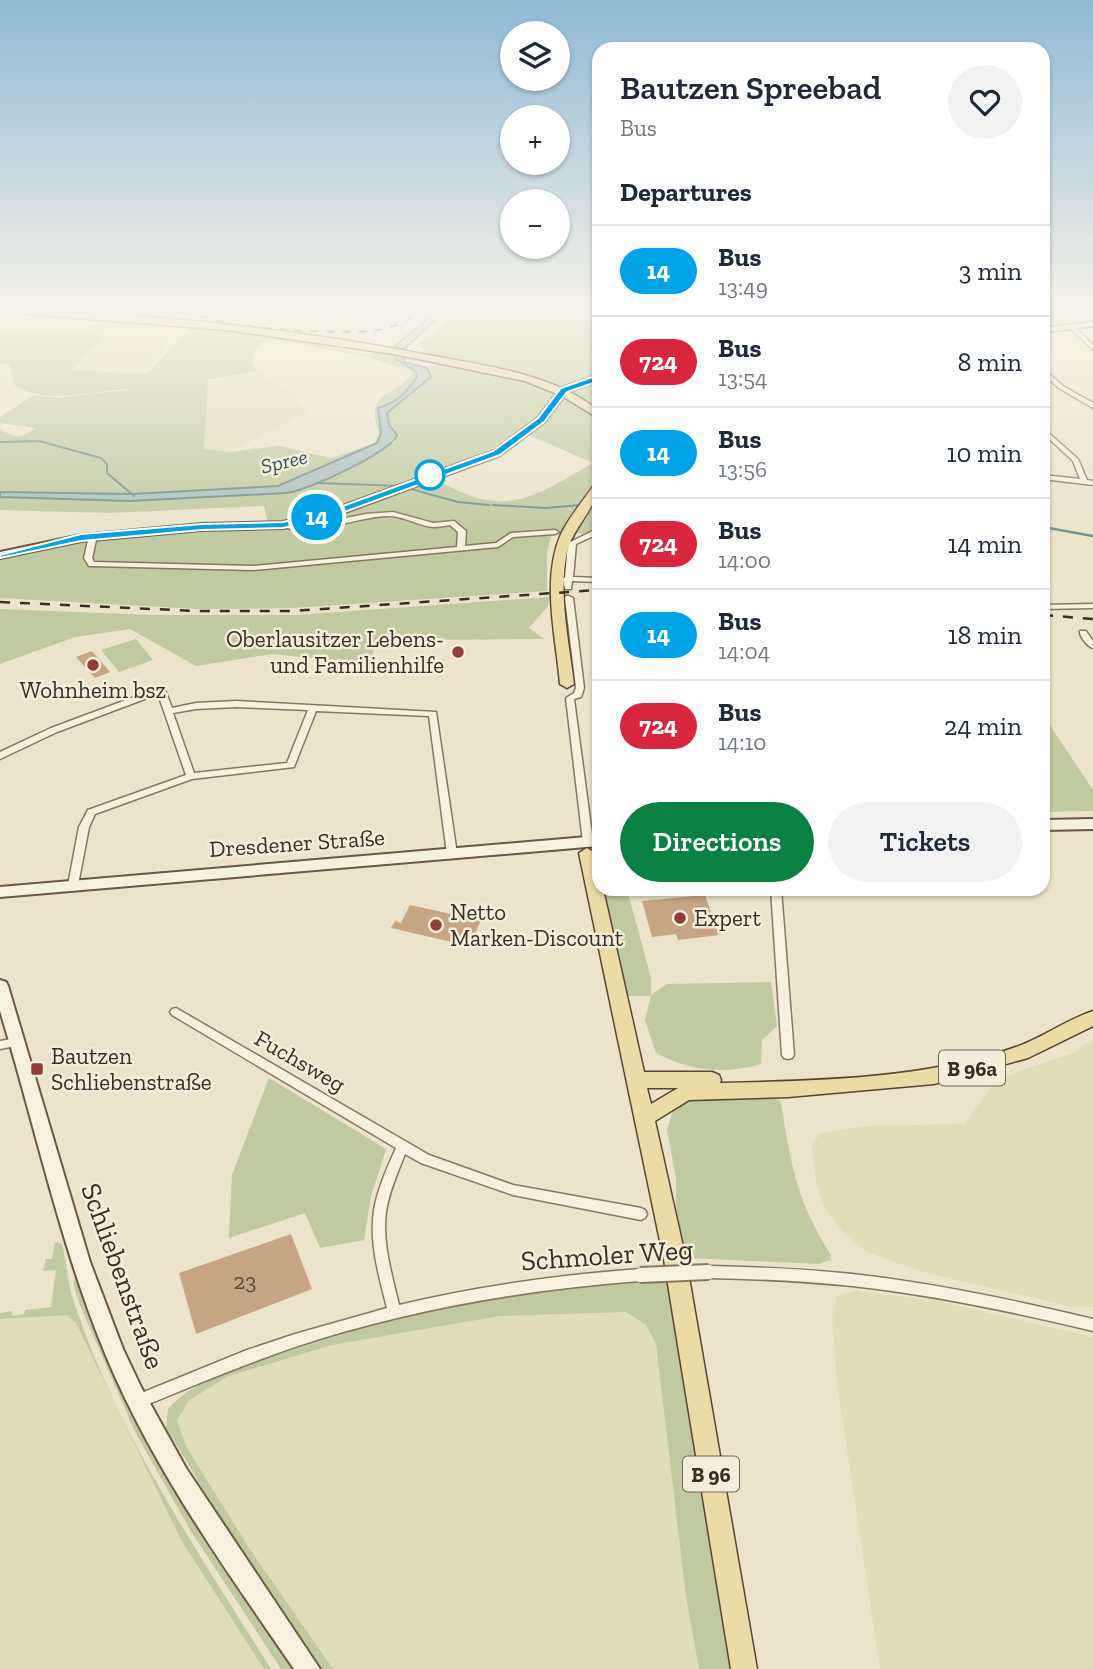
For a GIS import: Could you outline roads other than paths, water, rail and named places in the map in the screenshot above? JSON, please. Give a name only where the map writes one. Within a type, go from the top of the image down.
[{"type":"main road","points":[[536,385],[561,392],[592,411]]},
{"type":"main road","points":[[0,555],[93,536],[202,527],[283,525],[336,512],[502,450],[541,420],[561,392],[580,385]]},
{"type":"main road","points":[[566,684],[558,565],[565,539],[592,496]]},
{"type":"main road","points":[[1050,825],[1093,824]]},
{"type":"main road","name":"Dresdener Straße","points":[[0,892],[591,845]]},
{"type":"main road","name":"B 96","points":[[601,896],[676,1270],[744,1669]]},
{"type":"main road","name":"Schliebenstraße","points":[[0,986],[8,1043],[86,1277],[115,1354],[196,1503],[308,1669]]},
{"type":"main road","name":"B 96a","points":[[639,1087],[686,1092],[897,1081],[975,1067],[1021,1053],[1093,1018]]},
{"type":"main road","name":"B 96a","points":[[639,1087],[788,1080],[842,1084]]},
{"type":"main road","name":"B 96a","points":[[646,1116],[686,1092]]},
{"type":"street","points":[[1058,385],[1093,405]]},
{"type":"street","points":[[1050,436],[1076,460],[1084,482]]},
{"type":"street","points":[[1050,478],[1093,483]]},
{"type":"street","points":[[283,525],[306,528],[366,516],[398,515],[433,525],[451,523],[459,527],[462,531],[461,548]]},
{"type":"street","points":[[93,536],[88,558],[92,564],[195,569],[253,568],[503,544],[511,535],[555,532]]},
{"type":"street","points":[[592,534],[572,542],[567,583],[592,581]]},
{"type":"street","points":[[569,598],[580,688],[578,695],[570,698],[591,845]]},
{"type":"street","points":[[1050,607],[1093,606]]},
{"type":"street","points":[[1083,633],[1093,646]]},
{"type":"street","points":[[0,756],[54,730],[161,690],[191,776]]},
{"type":"street","points":[[169,711],[217,704],[433,714],[452,854]]},
{"type":"street","points":[[74,885],[84,827],[91,812],[191,776],[291,765],[312,710]]},
{"type":"street","points":[[777,896],[788,1055]]},
{"type":"street","name":"Fuchsweg","points":[[176,1012],[402,1147],[460,1173],[513,1190],[641,1214]]},
{"type":"street","points":[[394,1311],[376,1229],[386,1183],[402,1147]]},
{"type":"street","name":"Schmoler Weg","points":[[139,1401],[246,1357],[394,1311],[523,1285],[640,1275],[777,1272],[853,1279],[970,1296],[1093,1325]]},
{"type":"waterway","points":[[0,442],[39,441],[101,458],[107,464],[107,473],[134,496]]},
{"type":"waterway","points":[[317,483],[401,486]]},
{"type":"waterway","points":[[407,488],[458,502],[489,505]]},
{"type":"waterway","points":[[493,505],[545,508],[581,505]]},
{"type":"waterway","points":[[1050,528],[1093,536]]},
{"type":"railway","points":[[0,602],[196,611],[293,611],[592,590]]},
{"type":"railway","points":[[1050,616],[1093,619]]},
{"type":"place","name":"Oberlausitzer Lebens- und Familienhilfe","points":[[458,652]]},
{"type":"place","name":"Wohnheim bsz","points":[[93,665]]},
{"type":"place","name":"Expert","points":[[680,918]]},
{"type":"place","name":"Netto Marken-Discount","points":[[436,925]]},
{"type":"place","name":"Bautzen Schliebenstraße","points":[[37,1069]]},
{"type":"water label","name":"Spree","points":[[284,461]]}]
